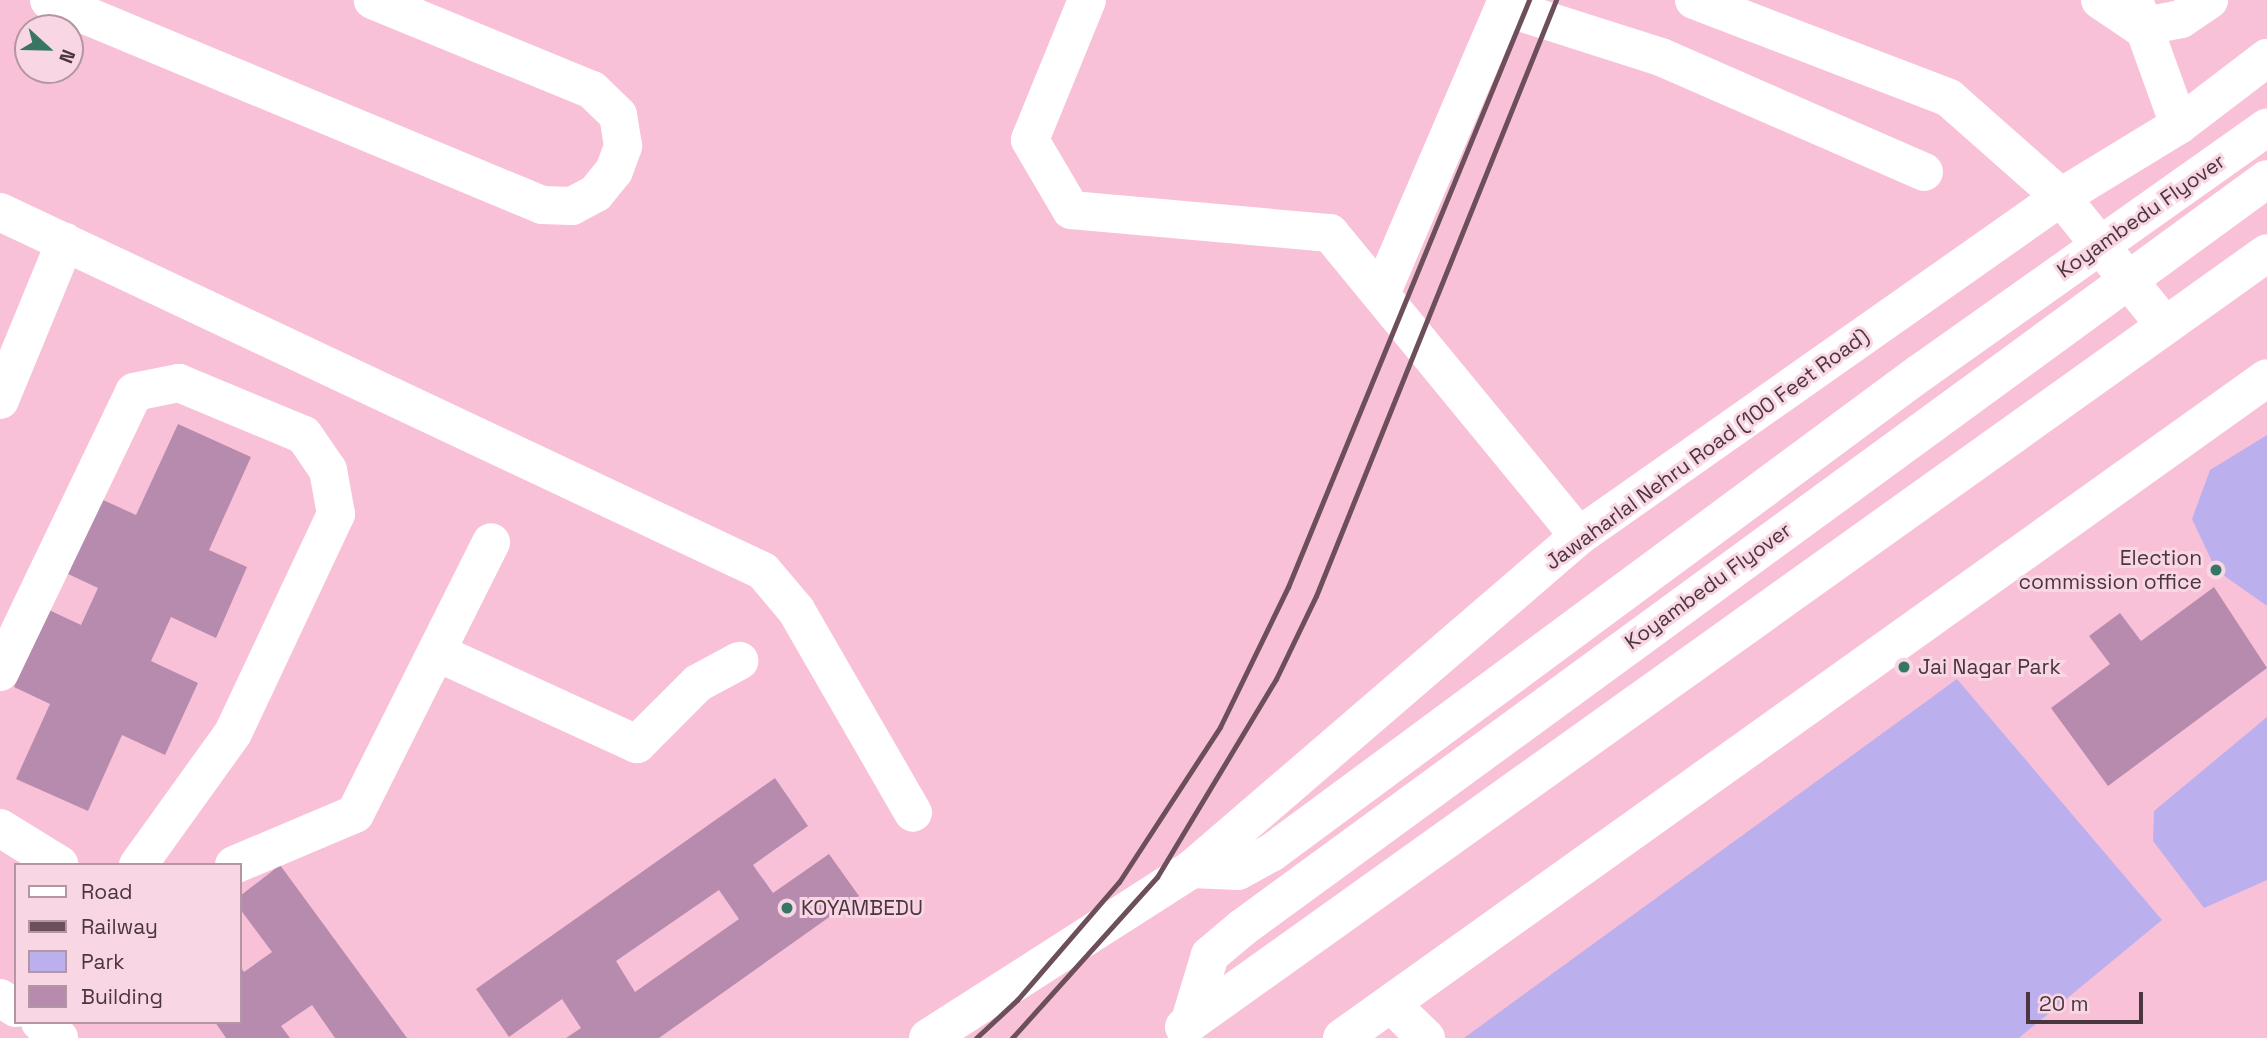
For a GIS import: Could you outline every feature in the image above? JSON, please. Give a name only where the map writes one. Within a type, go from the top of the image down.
[{"type":"main road","points":[[49,0],[542,205],[572,206],[596,193],[614,171],[623,146],[618,115],[592,90],[373,0]]},
{"type":"main road","points":[[1087,0],[1030,140],[1071,210],[1330,233],[1579,536]]},
{"type":"main road","points":[[1694,0],[1948,98],[2061,197],[2163,323]]},
{"type":"main road","points":[[2118,6],[2181,19],[2209,0]]},
{"type":"main road","points":[[2118,6],[2179,125]]},
{"type":"main road","points":[[1381,295],[1504,7],[1661,57],[1924,172]]},
{"type":"main road","name":"Jawaharlal Nehru Road (100 Feet Road)","points":[[928,1038],[1192,869],[1579,536],[2061,197],[2179,125],[2267,58]]},
{"type":"main road","name":"Koyambedu Flyover","points":[[1192,869],[1237,871],[1271,853],[1920,373],[2267,127]]},
{"type":"main road","name":"Koyambedu Flyover","points":[[1179,1031],[1210,956],[1242,928],[2267,180]]},
{"type":"main road","points":[[0,212],[763,571],[796,610],[912,813]]},
{"type":"main road","points":[[0,400],[65,242]]},
{"type":"main road","points":[[1179,1031],[2163,323],[2267,253]]},
{"type":"main road","points":[[1342,1038],[2267,378]]},
{"type":"main road","points":[[0,672],[134,392],[179,383],[304,435],[328,470],[335,514],[233,733],[139,863]]},
{"type":"main road","points":[[239,863],[355,814],[438,653],[491,542]]},
{"type":"main road","points":[[438,653],[637,744],[698,682],[739,661]]},
{"type":"main road","points":[[0,828],[57,863]]},
{"type":"main road","points":[[1391,1004],[1426,1038]]},
{"type":"main road","points":[[42,1024],[59,1038]]},
{"type":"green space","points":[[2267,435],[2267,606],[2216,570],[2192,519],[2210,470]]},
{"type":"green space","points":[[1957,679],[2162,920],[2019,1038],[1464,1038]]},
{"type":"green space","points":[[2267,717],[2267,880],[2204,908],[2153,841],[2154,811]]},
{"type":"building","points":[[178,424],[251,457],[209,550],[247,567],[216,638],[171,617],[151,661],[198,683],[165,755],[122,735],[88,811],[16,779],[50,704],[14,687],[49,610],[81,625],[98,588],[68,574],[101,499],[136,515]]},
{"type":"building","points":[[2214,587],[2267,668],[2108,786],[2051,708],[2110,664],[2089,636],[2120,613],[2141,641]]},
{"type":"building","name":"KOYAMBEDU","points":[[775,778],[808,826],[753,865],[773,893],[829,854],[859,896],[659,1038],[566,1038],[581,1028],[562,999],[509,1037],[476,989]],"holes":[[[719,890],[739,919],[635,992],[616,961]]]},
{"type":"building","points":[[280,865],[407,1038],[335,1038],[312,1005],[281,1026],[290,1038],[226,1038],[216,1024],[242,1024],[242,969],[244,972],[272,952],[242,912],[242,894]]},
{"type":"railway","points":[[976,1038],[1017,1000],[1119,882],[1220,727],[1288,587],[1529,0]]},
{"type":"railway","points":[[1012,1038],[1157,877],[1276,679],[1316,596],[1556,0]]},
{"type":"place","name":"Election commission office","points":[[2216,570]]},
{"type":"place","name":"Jai Nagar Park","points":[[1904,667]]},
{"type":"place","name":"KOYAMBEDU","points":[[787,908]]}]
